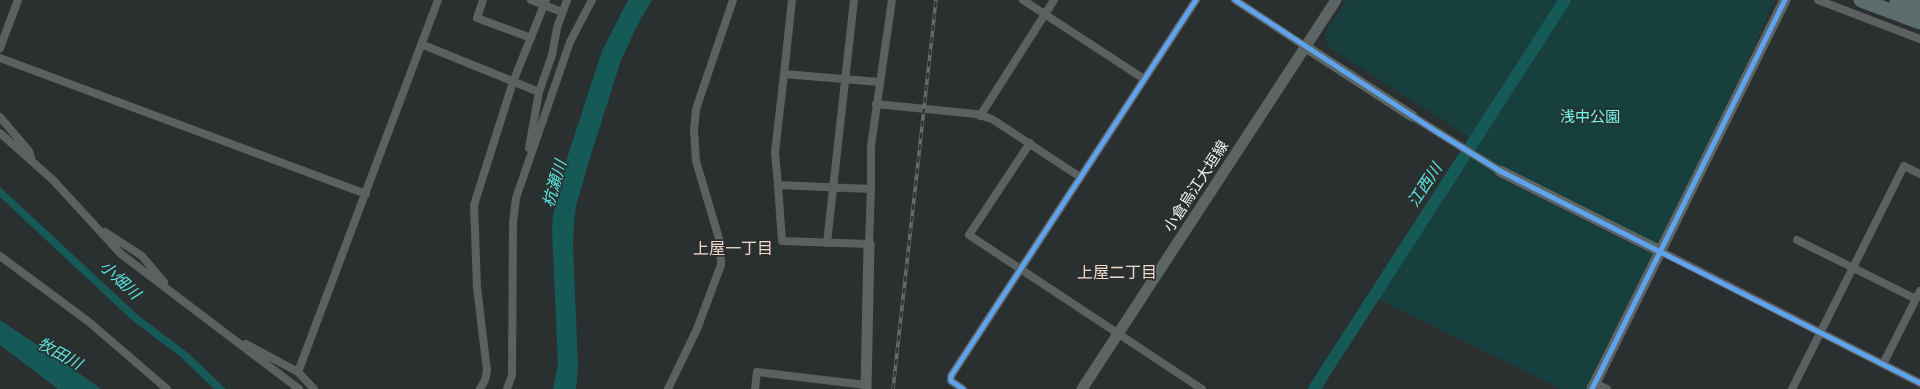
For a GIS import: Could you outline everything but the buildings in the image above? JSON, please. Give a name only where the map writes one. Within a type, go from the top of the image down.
[{"type":"highway","points":[[1861,0],[1920,22]]},
{"type":"highway","points":[[1897,0],[1920,8]]},
{"type":"street","points":[[0,48],[18,0]]},
{"type":"street","points":[[298,372],[438,0]]},
{"type":"street","points":[[483,0],[477,18],[531,38]]},
{"type":"street","points":[[530,0],[545,2],[562,12]]},
{"type":"street","points":[[530,159],[529,149],[539,92],[552,55],[562,12],[567,0]]},
{"type":"street","points":[[507,389],[512,375],[513,223],[516,198],[570,42],[592,0]]},
{"type":"street","points":[[668,389],[697,329],[721,265],[720,242],[696,161],[694,130],[696,109],[733,0]]},
{"type":"street","points":[[792,0],[775,152],[782,241],[869,244]]},
{"type":"street","points":[[827,243],[854,0]]},
{"type":"street","points":[[755,389],[757,372],[866,387],[871,146],[892,0]]},
{"type":"street","points":[[1023,0],[1144,79]]},
{"type":"street","points":[[980,116],[1054,0]]},
{"type":"street","points":[[963,389],[951,381],[950,376],[1196,0]]},
{"type":"street","points":[[1235,0],[1472,155],[1500,171],[1920,383]]},
{"type":"street","name":"小倉烏江大垣線","points":[[1082,389],[1336,0]]},
{"type":"street","points":[[1607,389],[1593,386],[1785,0]]},
{"type":"street","points":[[1818,0],[1920,39]]},
{"type":"street","points":[[480,389],[485,380],[487,371],[477,287],[474,205],[514,82],[545,2]]},
{"type":"street","points":[[421,44],[539,92]]},
{"type":"street","points":[[0,58],[366,194]]},
{"type":"street","points":[[784,74],[879,82]]},
{"type":"street","points":[[876,104],[950,111],[992,119],[1080,177]]},
{"type":"street","points":[[0,117],[29,151],[32,162]]},
{"type":"street","points":[[0,133],[53,180],[121,254],[298,389]]},
{"type":"street","points":[[1030,143],[969,235],[1202,389]]},
{"type":"street","points":[[1792,389],[1904,166],[1920,174]]},
{"type":"street","points":[[778,185],[870,189]]},
{"type":"street","points":[[1797,240],[1918,295],[1883,364]]},
{"type":"street","points":[[0,256],[89,322],[166,389]]},
{"type":"street","points":[[233,339],[243,342],[298,372],[314,389]]},
{"type":"green space","name":"浅中公園","points":[[1347,0],[1775,0],[1738,82],[1587,389],[1561,389],[1374,297],[1475,141],[1327,46],[1325,32]]},
{"type":"shaded area","points":[[628,0],[652,0],[641,18],[621,60],[576,206],[573,244],[578,366],[576,389],[553,389],[558,364],[552,231],[553,214],[560,193],[568,155],[602,51]]},
{"type":"shaded area","points":[[0,187],[139,316],[188,353],[226,389],[214,389],[182,358],[133,321],[0,197]]},
{"type":"shaded area","points":[[0,320],[101,389],[58,389],[0,345]]},
{"type":"waterway","name":"江西川","points":[[1314,389],[1565,0]]},
{"type":"railway","points":[[893,389],[936,0]]},
{"type":"cycle path","points":[[963,389],[951,381],[951,376],[1196,0]]},
{"type":"cycle path","points":[[1235,0],[1437,132],[1500,171],[1920,383]]},
{"type":"cycle path","points":[[1592,389],[1785,0]]},
{"type":"district","name":"上屋一丁目","points":[[733,250]]},
{"type":"district","name":"上屋二丁目","points":[[1117,274]]},
{"type":"water label","name":"杭瀬川","points":[[556,184]]},
{"type":"water label","name":"小畑川","points":[[119,281]]},
{"type":"water label","name":"牧田川","points":[[59,355]]}]
